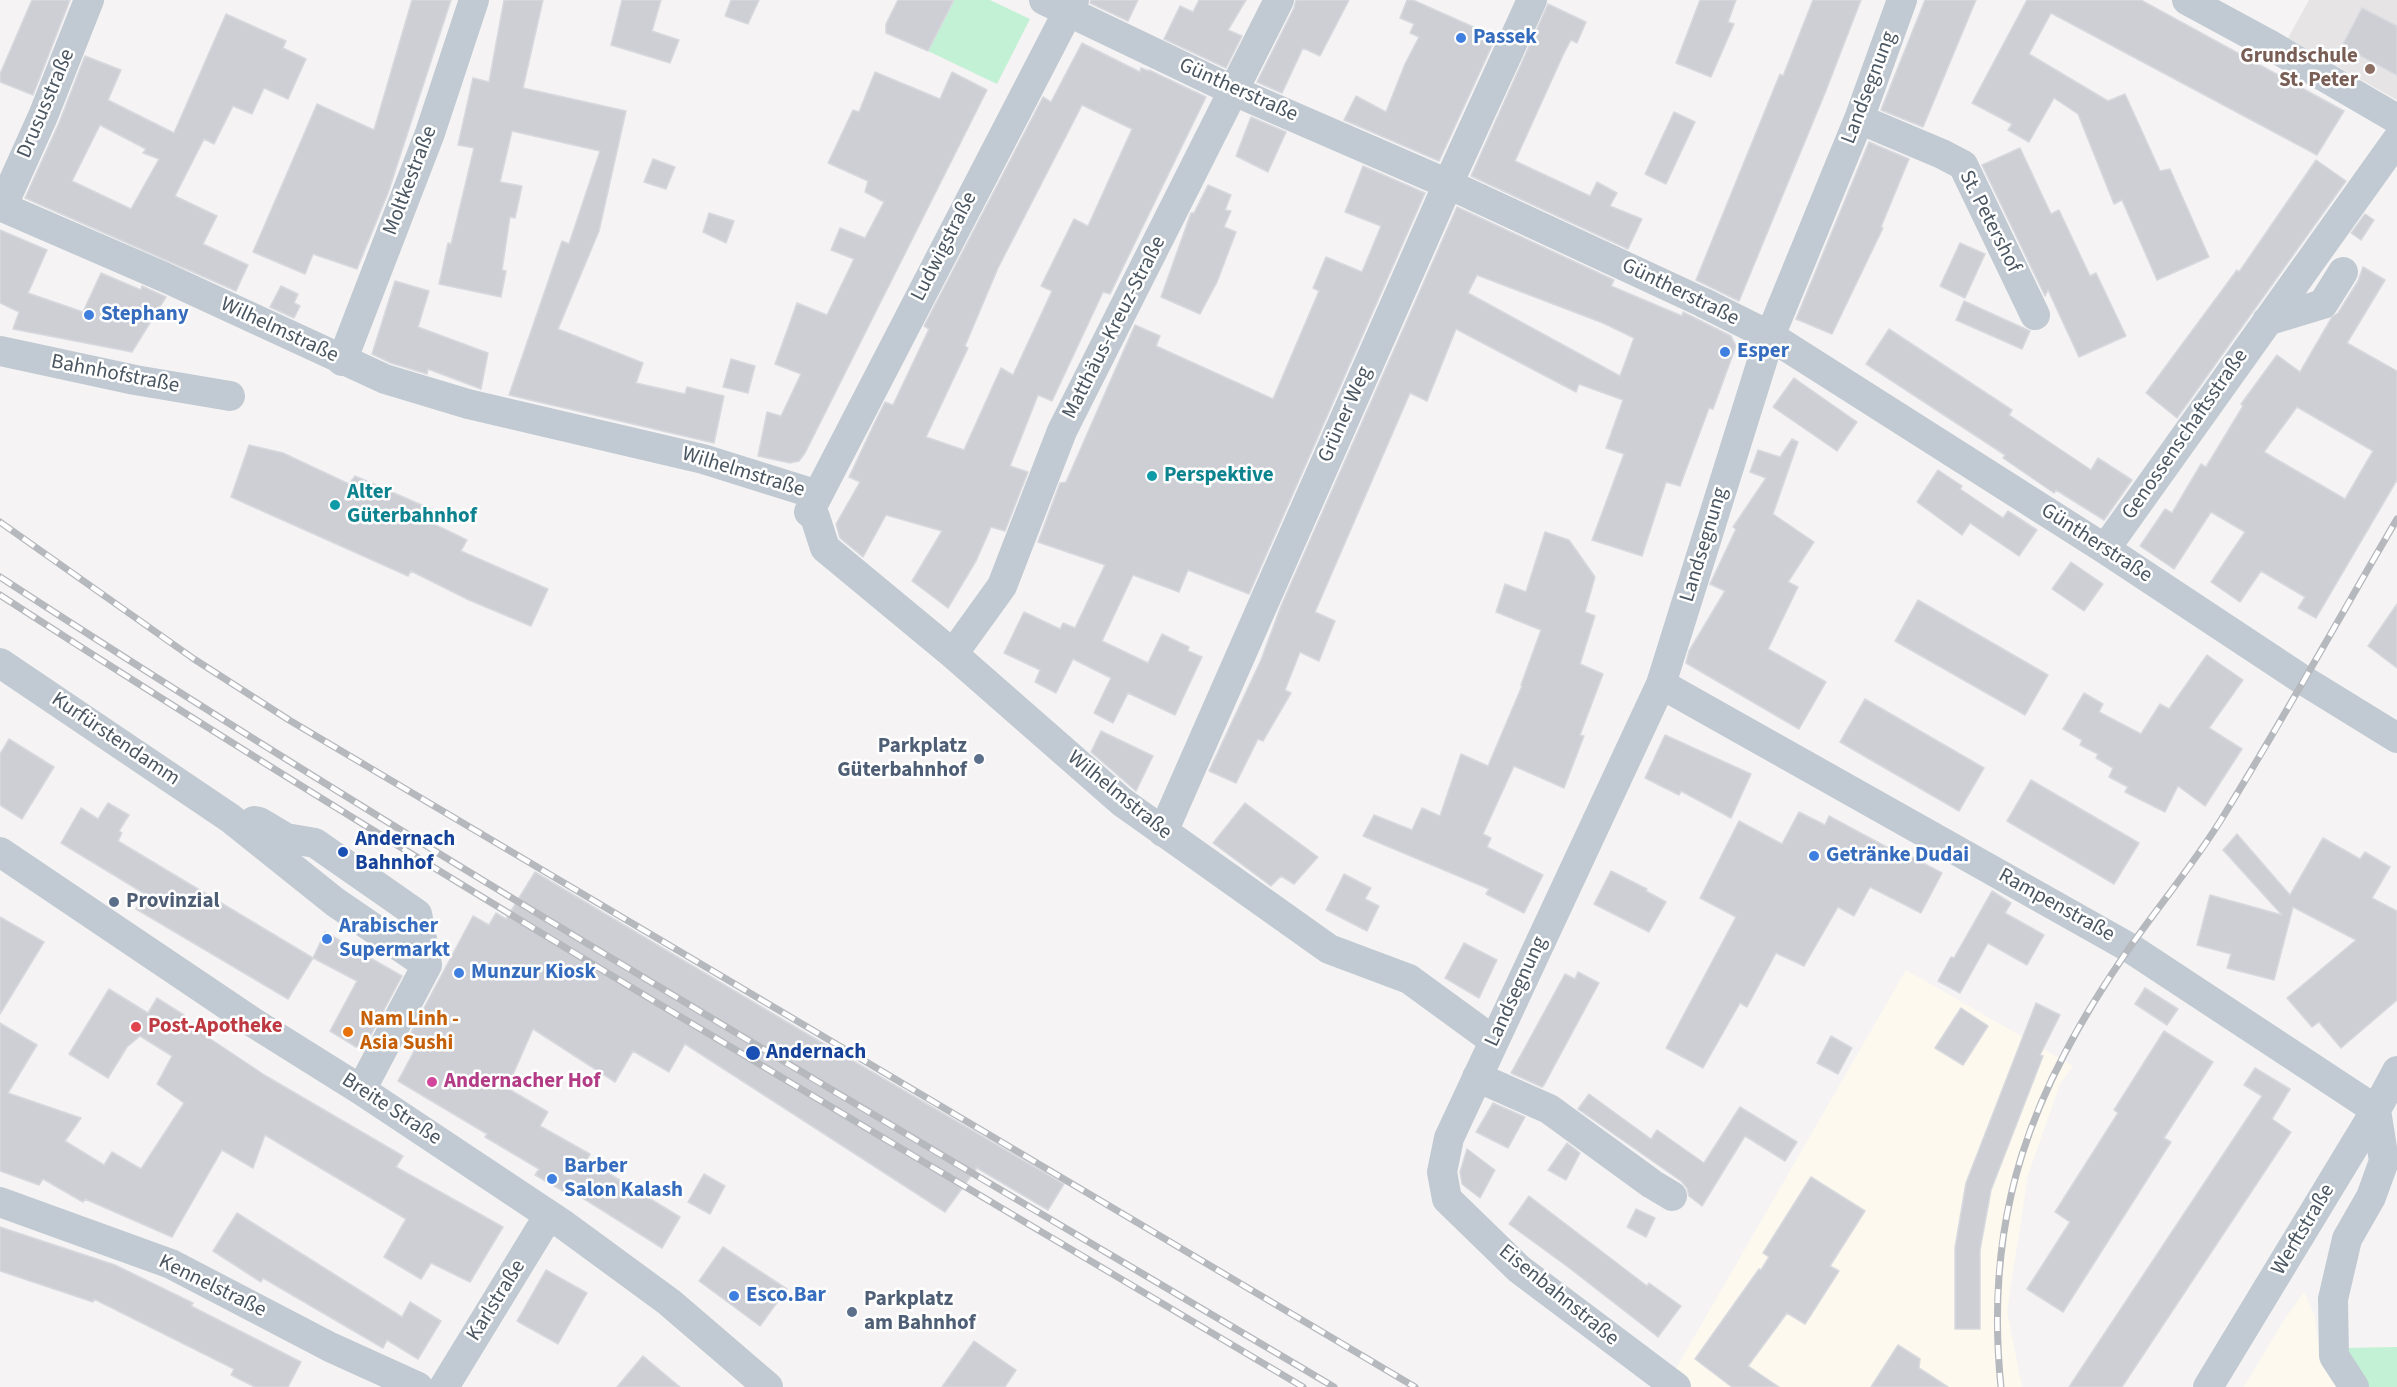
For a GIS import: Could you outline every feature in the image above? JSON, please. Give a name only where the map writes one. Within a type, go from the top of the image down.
[{"type":"street","name":"Drususstraße","points":[[1,206],[43,116],[89,0]]},
{"type":"street","name":"Moltkestraße","points":[[342,361],[430,133],[474,0]]},
{"type":"street","name":"Matthäus-Kreuz-Straße","points":[[953,654],[1002,586],[1062,431],[1279,0]]},
{"type":"street","name":"Grüner Weg","points":[[1162,832],[1448,184],[1532,0]]},
{"type":"street","name":"Landsegnung","points":[[1447,1198],[1442,1172],[1449,1138],[1661,684],[1770,336],[1859,120],[1902,0]]},
{"type":"street","points":[[2187,0],[2397,119]]},
{"type":"street","name":"Güntherstraße","points":[[1062,4],[1234,91],[1448,184],[1770,336],[2105,549],[2303,680],[2397,738]]},
{"type":"street","name":"Ludwigstraße","points":[[818,495],[1062,4]]},
{"type":"street","name":"St. Petershof","points":[[1859,120],[1963,165],[2035,315]]},
{"type":"street","name":"Genossenschaftsstraße","points":[[2105,549],[2397,140]]},
{"type":"street","name":"Wilhelmstraße","points":[[1,206],[164,277],[385,379],[468,404],[704,459],[818,495],[809,512],[815,517],[825,548],[953,654],[1122,802],[1329,949],[1409,979],[1494,1041]]},
{"type":"street","points":[[2267,321],[2323,304],[2343,272]]},
{"type":"street","name":"Bahnhofstraße","points":[[0,351],[135,380],[230,396]]},
{"type":"street","name":"Kurfürstendamm","points":[[0,663],[230,818],[259,822],[286,838],[315,843],[417,914],[427,965],[361,1090]]},
{"type":"street","name":"Rampenstraße","points":[[1661,684],[2130,948],[2376,1110]]},
{"type":"street","name":"Breite Straße","points":[[0,852],[254,1023],[361,1090],[549,1215],[669,1302],[768,1387]]},
{"type":"street","name":"Werftstraße","points":[[2208,1387],[2376,1110],[2397,1071]]},
{"type":"street","points":[[1477,1077],[1549,1109],[1672,1196]]},
{"type":"street","points":[[2354,1387],[2334,1356],[2333,1299],[2347,1239],[2371,1197],[2384,1161],[2376,1110]]},
{"type":"street","name":"Eisenbahnstraße","points":[[1447,1198],[1519,1269],[1676,1387]]},
{"type":"street","name":"Kennelstraße","points":[[0,1202],[171,1264],[330,1347],[418,1387]]},
{"type":"street","name":"Karlstraße","points":[[444,1387],[549,1215]]},
{"type":"shaded area","name":"Grundschule St. Peter","points":[[2309,0],[2397,0],[2397,100],[2288,38]]},
{"type":"shaded area","points":[[1906,970],[2073,1066],[2060,1084],[2028,1175],[2007,1311],[2022,1387],[1670,1387],[1667,1384]]},
{"type":"shaded area","points":[[2304,1292],[2315,1317],[2317,1337],[2347,1387],[2244,1387],[2282,1323]]},
{"type":"green space","points":[[954,0],[990,0],[1030,19],[997,84],[928,51]]},
{"type":"green space","points":[[2397,1347],[2397,1387],[2367,1387],[2343,1348]]},
{"type":"building","points":[[32,0],[70,0],[33,95],[0,82],[0,74]]},
{"type":"building","points":[[412,0],[451,0],[388,193],[357,269],[313,254],[305,274],[253,252],[317,104],[374,130]]},
{"type":"building","points":[[504,0],[543,0],[523,88],[626,111],[599,231],[558,329],[643,363],[636,383],[685,394],[687,387],[724,396],[714,443],[509,395],[562,241],[569,244],[600,151],[512,131],[500,182],[522,186],[515,218],[510,217],[502,270],[506,271],[501,297],[439,284],[474,148],[458,145],[473,78],[489,82]]},
{"type":"building","points":[[622,0],[661,0],[652,31],[679,40],[670,63],[611,45]]},
{"type":"building","points":[[731,0],[759,0],[748,24],[725,16]]},
{"type":"building","points":[[898,0],[954,0],[928,51],[886,33],[886,24]]},
{"type":"building","points":[[1091,0],[1138,0],[1128,21],[1090,3]]},
{"type":"building","points":[[1199,0],[1246,0],[1228,30],[1242,36],[1226,68],[1164,39],[1180,6],[1193,12]]},
{"type":"building","points":[[1296,0],[1349,0],[1320,56],[1303,48],[1282,93],[1257,82]]},
{"type":"building","points":[[1407,0],[1413,0],[1496,37],[1439,161],[1344,120],[1356,96],[1386,112],[1405,64],[1419,37],[1410,33],[1414,24],[1400,18]]},
{"type":"building","points":[[1700,0],[1736,0],[1728,22],[1734,24],[1711,77],[1676,63]]},
{"type":"building","points":[[1813,0],[1861,0],[1739,301],[1696,280],[1780,74],[1783,76]]},
{"type":"building","points":[[1925,0],[1976,0],[1923,127],[1881,110]]},
{"type":"building","points":[[2027,0],[2141,0],[2344,111],[2317,155],[2051,13],[2029,54],[2108,101],[2125,94],[2160,171],[2170,169],[2209,257],[2157,280],[2122,200],[2114,204],[2078,114],[2054,98],[2029,142],[2008,130],[2012,124],[1972,103]]},
{"type":"building","points":[[1548,4],[1586,22],[1577,43],[1571,40],[1564,53],[1515,161],[1590,196],[1597,182],[1617,193],[1610,206],[1642,219],[1628,249],[1471,176]]},
{"type":"building","points":[[2362,8],[2397,26],[2397,75],[2342,46]]},
{"type":"building","points":[[226,14],[286,41],[283,48],[306,59],[288,99],[264,88],[252,114],[233,106],[214,144],[204,139],[175,196],[217,216],[203,244],[248,265],[236,291],[25,198],[59,123],[85,56],[121,70],[108,100],[174,133]],"holes":[[[100,125],[146,149],[143,153],[159,159],[131,209],[72,181]]]},
{"type":"building","points":[[1082,43],[1140,72],[1141,68],[1149,70],[1206,97],[1110,294],[1103,292],[1052,401],[1038,395],[1010,466],[1028,472],[1005,531],[991,527],[976,561],[948,608],[912,581],[942,531],[886,515],[863,557],[840,538],[836,524],[860,482],[849,477],[885,402],[893,405],[929,329],[924,326],[1043,97],[1051,102]],"holes":[[[1082,105],[1132,129],[1088,226],[1074,219],[1041,286],[1052,291],[1013,375],[1001,368],[964,450],[926,437],[968,348],[965,346],[998,268]]]},
{"type":"building","points":[[875,72],[940,99],[952,72],[987,90],[805,453],[799,461],[790,463],[758,456],[767,412],[781,416],[801,374],[775,364],[797,303],[827,315],[854,259],[831,250],[840,228],[865,238],[884,202],[865,192],[868,181],[828,163],[853,110],[859,112]]},
{"type":"building","points":[[1674,112],[1695,122],[1666,184],[1645,174]]},
{"type":"building","points":[[1251,117],[1286,132],[1268,172],[1236,156]]},
{"type":"building","points":[[1869,142],[1909,159],[1881,227],[1883,228],[1832,334],[1796,319]]},
{"type":"building","points":[[2020,148],[2051,214],[2059,210],[2090,276],[2096,273],[2126,336],[2079,357],[2048,290],[2045,296],[1982,165]]},
{"type":"building","points":[[653,159],[675,167],[666,189],[644,182]]},
{"type":"building","points":[[2316,160],[2346,181],[2177,418],[2146,393],[2237,270],[2239,272]]},
{"type":"building","points":[[1363,166],[1425,193],[1249,594],[1188,570],[1179,592],[1133,575],[1102,641],[1148,663],[1162,634],[1189,647],[1188,651],[1202,657],[1175,715],[1128,693],[1113,723],[1094,713],[1111,678],[1073,659],[1056,693],[1035,682],[1040,670],[1004,653],[1024,612],[1060,629],[1063,623],[1075,628],[1105,565],[1038,542],[1060,483],[1066,482],[1135,325],[1160,336],[1156,346],[1273,399],[1319,291],[1313,288],[1326,257],[1362,272],[1381,226],[1345,212]]},
{"type":"building","points":[[1208,185],[1231,195],[1225,210],[1231,211],[1224,227],[1236,232],[1217,282],[1200,314],[1161,297],[1191,213],[1194,213]]},
{"type":"building","points":[[1457,207],[1614,280],[1611,286],[1682,316],[1683,312],[1731,336],[1736,346],[1713,409],[1709,408],[1680,486],[1666,482],[1642,556],[1592,540],[1624,454],[1606,448],[1623,400],[1579,384],[1576,392],[1456,329],[1427,401],[1410,393],[1315,612],[1335,621],[1319,661],[1300,652],[1285,690],[1291,693],[1263,741],[1258,739],[1236,783],[1209,771],[1261,660],[1281,606]],"holes":[[[1477,275],[1603,323],[1634,338],[1620,376],[1468,293]]]},
{"type":"building","points":[[709,213],[734,221],[726,243],[703,232]]},
{"type":"building","points":[[2365,214],[2374,220],[2361,240],[2351,233]]},
{"type":"building","points":[[0,230],[47,250],[28,293],[83,312],[101,273],[141,290],[142,286],[166,297],[132,352],[13,329],[19,312],[0,303]]},
{"type":"building","points":[[1960,243],[1985,254],[1965,298],[1940,286]]},
{"type":"building","points":[[2363,267],[2385,280],[2347,343],[2397,371],[2397,480],[2316,618],[2298,608],[2305,597],[2261,571],[2240,602],[2211,582],[2245,532],[2211,512],[2174,569],[2140,546],[2165,509],[2172,513],[2201,464],[2206,467],[2243,406],[2241,404],[2277,355],[2300,372],[2332,317],[2338,313],[2358,281]],"holes":[[[2297,407],[2373,451],[2345,499],[2264,452]]]},
{"type":"building","points":[[395,281],[429,291],[418,327],[488,353],[481,389],[428,369],[427,374],[391,363],[372,354]]},
{"type":"building","points":[[281,286],[298,294],[294,303],[300,306],[294,318],[270,307]]},
{"type":"building","points":[[1964,301],[2030,331],[2022,349],[1956,320]]},
{"type":"building","points":[[1889,329],[2012,410],[2009,415],[2091,470],[2098,458],[2132,480],[2104,520],[2056,490],[2054,493],[2003,458],[2005,455],[1866,364]]},
{"type":"building","points":[[731,359],[755,366],[748,393],[723,387]]},
{"type":"building","points":[[1794,378],[1857,422],[1837,451],[1773,407]]},
{"type":"building","points":[[1792,439],[1798,442],[1773,514],[1814,542],[1788,582],[1798,587],[1768,649],[1826,682],[1799,729],[1686,663],[1689,651],[1725,591],[1710,584],[1736,529],[1733,527],[1766,478],[1750,472],[1758,450],[1780,457]]},
{"type":"building","name":"Alter Güterbahnhof","points":[[249,445],[283,453],[349,484],[355,476],[440,513],[434,524],[467,540],[461,551],[548,589],[531,626],[469,600],[411,571],[408,576],[231,497]]},
{"type":"building","points":[[1938,470],[1962,486],[1960,489],[2003,518],[2008,511],[2037,530],[2019,556],[1970,523],[1962,535],[1917,502]]},
{"type":"building","points":[[1545,532],[1569,540],[1595,577],[1585,612],[1595,616],[1580,664],[1603,674],[1580,735],[1584,736],[1564,788],[1514,766],[1483,834],[1491,838],[1487,847],[1543,875],[1524,913],[1486,894],[1489,889],[1363,836],[1374,815],[1412,830],[1422,808],[1440,816],[1461,754],[1488,766],[1522,686],[1541,630],[1496,612],[1505,584],[1526,592]]},
{"type":"building","points":[[2071,562],[2103,584],[2084,611],[2052,589]]},
{"type":"building","points":[[1918,600],[2048,675],[2025,715],[1895,641]]},
{"type":"building","points":[[2397,604],[2397,668],[2368,646]]},
{"type":"building","points":[[2207,655],[2243,680],[2209,728],[2242,749],[2205,806],[2178,786],[2165,812],[2125,792],[2128,787],[2109,777],[2113,768],[2096,758],[2098,754],[2080,745],[2082,740],[2063,729],[2084,693],[2103,704],[2099,712],[2141,734],[2160,704],[2169,709]]},
{"type":"building","points":[[1865,699],[1984,768],[1959,811],[1840,742]]},
{"type":"building","points":[[1101,731],[1153,756],[1136,791],[1091,752]]},
{"type":"building","points":[[1665,735],[1751,774],[1731,818],[1681,791],[1679,795],[1645,778]]},
{"type":"building","points":[[9,739],[54,767],[22,819],[0,805],[0,754]]},
{"type":"building","points":[[2031,780],[2139,843],[2114,884],[2007,821]]},
{"type":"building","points":[[108,803],[129,815],[119,831],[122,833],[118,841],[313,958],[288,999],[136,909],[145,894],[61,843],[81,808],[98,819]]},
{"type":"building","points":[[1245,803],[1318,857],[1294,884],[1281,876],[1271,886],[1213,843]]},
{"type":"building","points":[[1799,812],[1825,825],[1829,816],[1907,858],[1908,855],[1942,873],[1921,913],[1870,887],[1854,916],[1838,907],[1804,966],[1776,953],[1747,1007],[1740,1003],[1703,1068],[1666,1048],[1736,917],[1700,898],[1739,821],[1782,844]]},
{"type":"building","points":[[2237,834],[2290,895],[2323,838],[2360,859],[2365,852],[2390,867],[2372,898],[2397,911],[2397,1000],[2341,1048],[2319,1022],[2312,1027],[2287,998],[2356,940],[2293,907],[2274,980],[2227,968],[2231,954],[2197,945],[2210,895],[2282,915],[2223,850]]},
{"type":"building","points":[[1611,871],[1647,889],[1646,891],[1666,902],[1649,932],[1594,904]]},
{"type":"building","points":[[535,872],[1064,1184],[1048,1210],[977,1168],[945,1212],[685,1044],[669,1072],[633,1051],[615,1082],[533,1029],[507,1088],[548,1112],[540,1126],[590,1154],[587,1160],[680,1217],[662,1248],[570,1190],[568,1194],[535,1175],[539,1169],[485,1137],[487,1134],[398,1081],[419,1042],[409,1036],[473,916],[489,925],[496,913],[506,919]]},
{"type":"building","points":[[1344,874],[1371,888],[1365,899],[1379,906],[1367,931],[1326,910]]},
{"type":"building","points":[[1992,891],[2011,903],[2005,913],[2044,935],[2027,965],[1988,943],[1960,993],[1938,981],[1951,957],[1954,958]]},
{"type":"building","points":[[0,917],[44,942],[0,1014]]},
{"type":"building","points":[[325,932],[402,976],[366,1044],[356,1047],[330,1031],[357,981],[313,958]]},
{"type":"building","points":[[1464,943],[1497,960],[1479,998],[1445,978]]},
{"type":"building","points":[[1578,972],[1599,983],[1544,1085],[1542,1087],[1511,1073],[1565,974],[1575,979]]},
{"type":"building","points":[[2145,988],[2178,1009],[2167,1025],[2135,1004]]},
{"type":"building","points":[[109,989],[148,1013],[157,998],[184,1015],[182,1020],[266,1076],[403,1156],[396,1167],[503,1227],[470,1282],[431,1263],[421,1279],[384,1257],[406,1219],[265,1135],[253,1168],[222,1150],[172,1237],[85,1199],[83,1202],[43,1179],[39,1185],[0,1171],[0,1023],[37,1045],[8,1093],[81,1118],[65,1141],[104,1165],[112,1152],[141,1169],[184,1103],[157,1084],[172,1056],[140,1036],[127,1047],[108,1078],[69,1054]]},
{"type":"building","points":[[2036,1003],[2060,1015],[2040,1055],[2043,1056],[1991,1190],[1980,1250],[1980,1329],[1955,1329],[1955,1248],[1966,1183]]},
{"type":"building","points":[[1961,1008],[1988,1026],[1963,1065],[1935,1048]]},
{"type":"building","points":[[2164,1031],[2213,1062],[2164,1138],[2171,1142],[2063,1312],[2027,1289],[2070,1222],[2055,1212],[2118,1113],[2114,1110]]},
{"type":"building","points":[[1831,1036],[1852,1048],[1838,1074],[1817,1063]]},
{"type":"building","points":[[2255,1068],[2290,1089],[2272,1119],[2291,1132],[2122,1387],[2069,1387],[2262,1096],[2244,1085]]},
{"type":"building","points":[[1589,1094],[1651,1139],[1657,1130],[1704,1163],[1740,1107],[1797,1142],[1785,1161],[1745,1136],[1702,1206],[1689,1196],[1687,1188],[1681,1181],[1578,1109]]},
{"type":"building","points":[[1493,1103],[1525,1117],[1508,1148],[1476,1132]]},
{"type":"building","points":[[1567,1143],[1580,1153],[1566,1180],[1548,1170]]},
{"type":"building","points":[[1467,1149],[1495,1170],[1480,1198],[1462,1184],[1460,1172]]},
{"type":"building","points":[[704,1174],[725,1186],[710,1214],[688,1202]]},
{"type":"building","points":[[1811,1177],[1865,1211],[1830,1266],[1839,1271],[1805,1324],[1787,1313],[1748,1366],[1779,1387],[1732,1387],[1695,1359],[1759,1269],[1761,1270],[1769,1257],[1763,1253]]},
{"type":"building","points":[[1529,1196],[1647,1286],[1649,1283],[1681,1306],[1658,1337],[1509,1224]]},
{"type":"building","points":[[1636,1209],[1655,1218],[1646,1237],[1627,1227]]},
{"type":"building","points":[[237,1213],[402,1317],[410,1302],[441,1321],[418,1359],[387,1340],[383,1348],[263,1278],[261,1282],[213,1251]]},
{"type":"building","points":[[0,1227],[115,1265],[193,1303],[191,1306],[301,1362],[288,1387],[255,1387],[231,1375],[234,1369],[94,1299],[93,1302],[0,1271]]},
{"type":"building","points":[[723,1247],[787,1289],[760,1326],[699,1281]]},
{"type":"building","points":[[546,1270],[587,1293],[558,1344],[517,1321]]},
{"type":"building","points":[[974,1341],[1016,1370],[1005,1387],[942,1387]]},
{"type":"building","points":[[1898,1345],[1920,1359],[1919,1368],[1948,1387],[1871,1387]]},
{"type":"building","points":[[643,1356],[680,1387],[617,1387]]},
{"type":"railway","points":[[2001,1387],[1997,1324],[2000,1265],[2008,1208],[2022,1155],[2041,1102],[2066,1051],[2096,999],[2224,815],[2397,519]]},
{"type":"railway","points":[[0,522],[194,659],[289,720],[1415,1387]]},
{"type":"railway","points":[[0,577],[164,682],[496,888],[830,1089],[1334,1387]]},
{"type":"railway","points":[[0,595],[160,698],[484,898],[1303,1387]]},
{"type":"place","name":"Passek","points":[[1461,38]]},
{"type":"place","name":"Grundschule St. Peter","points":[[2370,69]]},
{"type":"place","name":"Stephany","points":[[89,315]]},
{"type":"place","name":"Esper","points":[[1725,352]]},
{"type":"place","name":"Perspektive","points":[[1152,476]]},
{"type":"place","name":"Alter Güterbahnhof","points":[[335,505]]},
{"type":"place","name":"Parkplatz Güterbahnhof","points":[[979,759]]},
{"type":"place","name":"Andernach Bahnhof","points":[[343,852]]},
{"type":"place","name":"Getränke Dudai","points":[[1814,856]]},
{"type":"place","name":"Provinzial","points":[[114,902]]},
{"type":"place","name":"Arabischer Supermarkt","points":[[327,939]]},
{"type":"place","name":"Munzur Kiosk","points":[[459,973]]},
{"type":"place","name":"Post-Apotheke","points":[[136,1027]]},
{"type":"place","name":"Nam Linh - Asia Sushi","points":[[348,1032]]},
{"type":"place","name":"Andernach","points":[[753,1053]]},
{"type":"place","name":"Andernacher Hof","points":[[432,1082]]},
{"type":"place","name":"Barber Salon Kalash","points":[[552,1179]]},
{"type":"place","name":"Esco.Bar","points":[[734,1296]]},
{"type":"place","name":"Parkplatz am Bahnhof","points":[[852,1312]]}]
